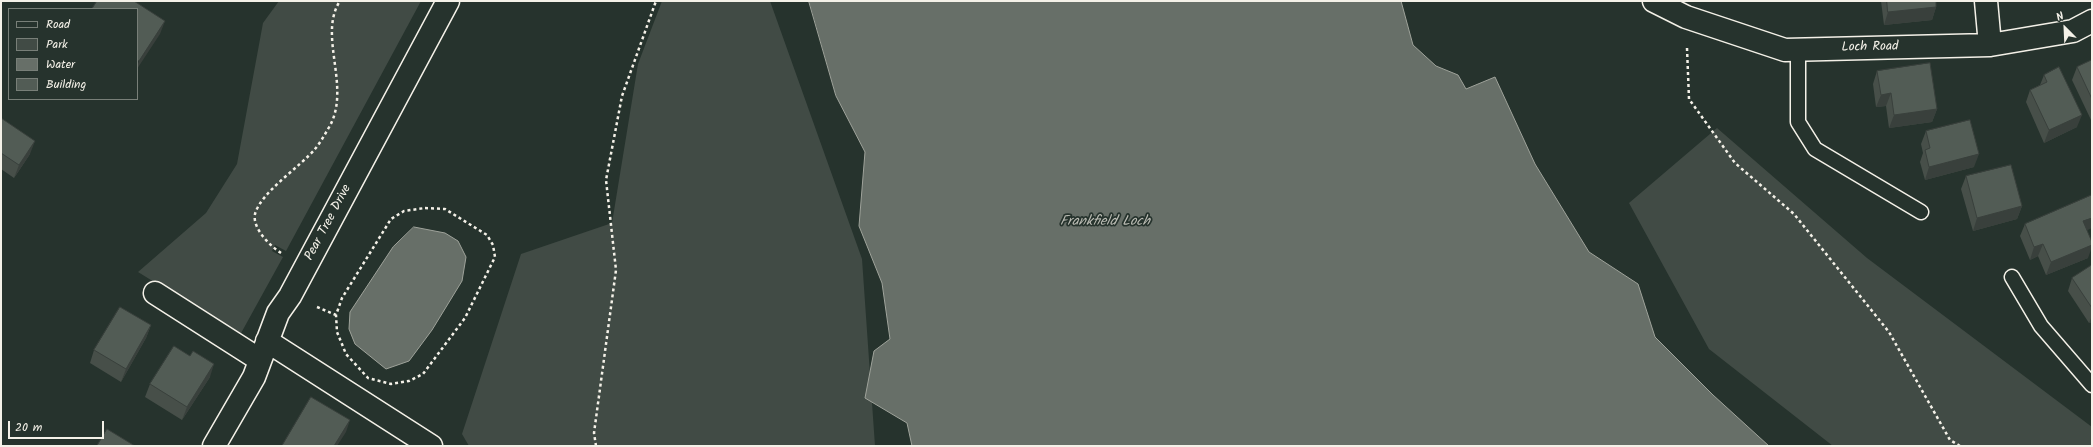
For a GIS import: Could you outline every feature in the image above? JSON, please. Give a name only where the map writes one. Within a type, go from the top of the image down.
[{"type":"street","name":"Pear Tree Drive","points":[[214,446],[254,377],[278,313],[290,296],[448,1]]},
{"type":"street","name":"Loch Road","points":[[1654,1],[1686,17],[1785,50],[1990,46],[2073,31],[2092,21]]},
{"type":"street","points":[[1986,1],[1990,46]]},
{"type":"street","points":[[155,293],[263,350],[431,446]]},
{"type":"lane","points":[[1798,49],[1798,122],[1814,149],[1921,212]]},
{"type":"lane","points":[[2012,277],[2041,326],[2092,384]]},
{"type":"path","points":[[305,267],[273,248],[256,227],[255,215],[264,198],[315,149],[330,127],[338,99],[332,23],[340,1]]},
{"type":"path","points":[[596,446],[594,434],[616,270],[606,180],[622,96],[656,1]]},
{"type":"path","points":[[1686,17],[1689,99],[1735,164],[1794,214],[1889,332],[1950,440],[1960,446]]},
{"type":"path","points":[[425,208],[445,209],[487,235],[493,245],[495,257],[465,318],[423,374],[409,382],[392,384],[368,378],[346,354],[337,332],[336,315],[342,298],[391,219],[404,211],[425,208]]},
{"type":"green space","points":[[279,1],[421,1],[286,251],[275,245],[272,251],[283,257],[240,335],[138,272],[206,213],[237,164],[263,23]]},
{"type":"green space","points":[[662,1],[770,1],[862,259],[875,446],[469,446],[462,434],[521,254],[612,223],[638,64]]},
{"type":"green space","points":[[1717,128],[1867,258],[2092,427],[2092,446],[1833,446],[1709,349],[1629,203]]},
{"type":"water","name":"Frankfield Loch","points":[[809,1],[1401,1],[1413,45],[1436,66],[1458,75],[1466,89],[1495,77],[1535,164],[1589,252],[1638,284],[1655,337],[1713,395],[1769,446],[912,446],[907,423],[865,398],[874,351],[890,339],[882,283],[859,226],[865,152],[836,96]]},
{"type":"water","points":[[414,227],[445,233],[458,241],[466,257],[462,281],[432,330],[409,361],[386,369],[355,344],[349,329],[350,312],[393,247]]},
{"type":"building","points":[[97,1],[134,1],[165,21],[139,61],[138,8],[93,8]]},
{"type":"building","points":[[1887,1],[1936,1],[1936,7],[1888,12]]},
{"type":"building","points":[[2092,60],[2092,99],[2077,67]]},
{"type":"building","points":[[1930,63],[1937,109],[1894,115],[1891,93],[1881,95],[1877,71]]},
{"type":"building","points":[[2059,67],[2082,115],[2049,130],[2030,90],[2047,82],[2044,75]]},
{"type":"building","points":[[1,118],[35,141],[19,165],[1,153]]},
{"type":"building","points":[[1970,120],[1979,154],[1929,167],[1925,150],[1930,148],[1926,131]]},
{"type":"building","points":[[2011,165],[2022,206],[1977,218],[1966,176]]},
{"type":"building","points":[[2092,195],[2092,218],[2083,221],[2092,245],[2051,262],[2043,244],[2034,247],[2025,224]]},
{"type":"building","points":[[2092,265],[2092,308],[2072,278]]},
{"type":"building","points":[[120,307],[151,325],[126,369],[94,350]]},
{"type":"building","points":[[174,346],[190,356],[193,351],[214,364],[187,407],[150,384]]},
{"type":"building","points":[[311,397],[350,420],[334,446],[282,446]]},
{"type":"building","points":[[107,429],[135,446],[97,446]]}]
